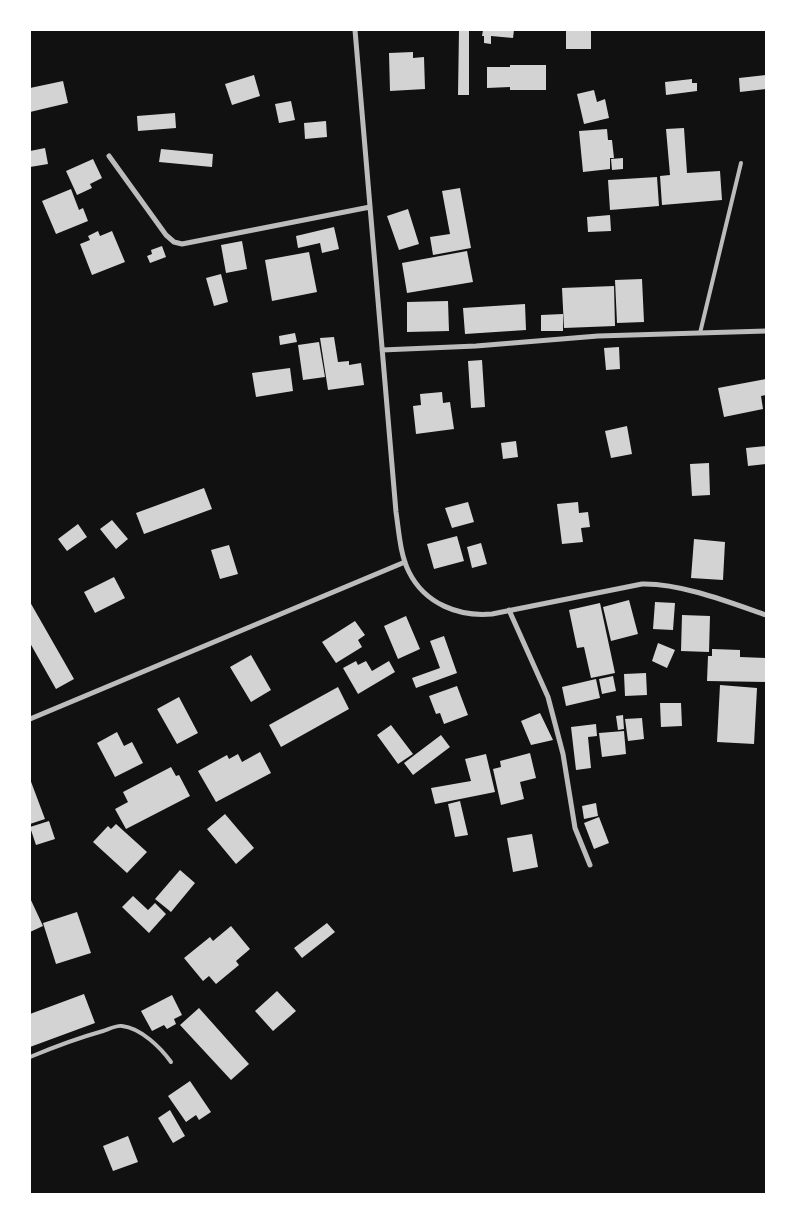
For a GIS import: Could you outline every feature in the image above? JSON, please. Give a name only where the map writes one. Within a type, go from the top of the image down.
[{"type":"street","points":[[355,30],[396,512],[400,546],[409,572],[422,589],[437,603],[463,613],[477,615],[642,584],[656,584],[682,589],[766,615]]},
{"type":"street","points":[[109,156],[166,235],[174,242],[182,244],[370,207]]},
{"type":"street","points":[[382,350],[476,346],[598,336],[766,331]]},
{"type":"street","points":[[30,719],[405,562]]},
{"type":"street","points":[[509,610],[548,697],[563,754],[575,828],[590,865]]},
{"type":"lane","points":[[700,332],[741,163]]},
{"type":"lane","points":[[30,1057],[73,1039],[121,1026],[136,1032],[155,1044],[171,1062]]},
{"type":"building","points":[[459,30],[469,30],[469,95],[458,95]]},
{"type":"building","points":[[483,30],[514,30],[513,38],[491,36],[491,44],[484,43]]},
{"type":"building","points":[[566,30],[591,30],[591,49],[566,49]]},
{"type":"building","points":[[413,52],[413,58],[424,57],[425,89],[390,91],[389,53]]},
{"type":"building","points":[[510,65],[546,65],[546,90],[510,90],[510,87],[487,88],[487,67],[510,67]]},
{"type":"building","points":[[254,75],[260,96],[232,105],[225,84]]},
{"type":"building","points":[[766,75],[766,89],[740,92],[739,78]]},
{"type":"building","points":[[692,79],[692,83],[697,83],[697,91],[666,95],[665,82]]},
{"type":"building","points":[[63,81],[68,103],[30,112],[30,88]]},
{"type":"building","points":[[594,90],[597,102],[605,99],[609,118],[584,124],[577,94]]},
{"type":"building","points":[[291,101],[295,120],[279,123],[275,104]]},
{"type":"building","points":[[175,113],[176,128],[138,131],[137,116]]},
{"type":"building","points":[[326,121],[327,137],[305,139],[304,123]]},
{"type":"building","points":[[684,128],[687,173],[720,171],[722,200],[662,205],[660,176],[670,175],[666,129]]},
{"type":"building","points":[[607,129],[608,140],[612,140],[614,158],[610,158],[610,169],[583,172],[579,131]]},
{"type":"building","points":[[45,148],[48,164],[30,167],[30,151]]},
{"type":"building","points":[[161,149],[213,154],[212,167],[159,162]]},
{"type":"building","points":[[623,158],[623,169],[612,170],[611,159]]},
{"type":"building","points":[[93,159],[102,178],[90,184],[92,188],[77,195],[66,171]]},
{"type":"building","points":[[657,177],[659,206],[610,210],[608,180]]},
{"type":"building","points":[[460,188],[471,248],[433,255],[430,237],[450,234],[442,191]]},
{"type":"building","points":[[71,189],[79,210],[83,208],[88,221],[56,234],[42,201]]},
{"type":"building","points":[[408,209],[419,244],[399,250],[387,216]]},
{"type":"building","points":[[610,215],[611,231],[588,232],[587,217]]},
{"type":"building","points":[[334,227],[339,249],[322,253],[320,243],[298,248],[296,236]]},
{"type":"building","points":[[98,231],[100,236],[112,231],[125,262],[92,275],[80,244],[90,240],[88,236]]},
{"type":"building","points":[[242,241],[247,269],[226,273],[221,245]]},
{"type":"building","points":[[162,246],[166,257],[150,263],[147,256],[152,254],[151,250]]},
{"type":"building","points":[[467,251],[473,282],[407,293],[402,263]]},
{"type":"building","points":[[309,252],[317,292],[272,301],[265,260]]},
{"type":"building","points":[[221,274],[228,302],[214,306],[206,278]]},
{"type":"building","points":[[642,279],[644,322],[617,323],[615,280]]},
{"type":"building","points":[[614,286],[615,326],[564,328],[562,288]]},
{"type":"building","points":[[448,301],[449,331],[407,332],[407,302]]},
{"type":"building","points":[[525,304],[526,330],[465,334],[463,308]]},
{"type":"building","points":[[563,314],[563,331],[541,331],[541,315]]},
{"type":"building","points":[[295,333],[297,342],[280,345],[279,336]]},
{"type":"building","points":[[334,337],[338,362],[349,361],[349,365],[361,363],[364,385],[328,390],[320,338]]},
{"type":"building","points":[[319,342],[325,377],[303,380],[298,345]]},
{"type":"building","points":[[619,347],[620,369],[606,370],[604,348]]},
{"type":"building","points":[[482,360],[485,407],[471,408],[468,361]]},
{"type":"building","points":[[290,368],[293,391],[256,397],[252,373]]},
{"type":"building","points":[[766,379],[766,395],[761,396],[763,409],[724,417],[718,388]]},
{"type":"building","points":[[442,392],[443,403],[450,402],[454,429],[416,434],[413,406],[421,405],[420,394]]},
{"type":"building","points":[[627,426],[632,454],[611,458],[605,431]]},
{"type":"building","points":[[516,441],[518,457],[503,459],[501,443]]},
{"type":"building","points":[[766,446],[766,464],[748,466],[746,448]]},
{"type":"building","points":[[709,463],[710,495],[692,496],[690,464]]},
{"type":"building","points":[[204,488],[212,509],[144,534],[136,513]]},
{"type":"building","points":[[468,502],[474,522],[452,528],[445,508]]},
{"type":"building","points":[[578,502],[579,513],[588,512],[590,527],[581,528],[583,542],[562,544],[557,504]]},
{"type":"building","points":[[112,520],[128,539],[116,549],[100,529]]},
{"type":"building","points":[[78,524],[87,537],[67,551],[58,539]]},
{"type":"building","points":[[457,536],[464,561],[434,569],[427,544]]},
{"type":"building","points":[[694,539],[725,542],[723,580],[691,578]]},
{"type":"building","points":[[481,543],[487,564],[472,568],[467,547]]},
{"type":"building","points":[[229,545],[238,574],[220,579],[211,550]]},
{"type":"building","points":[[114,577],[125,598],[95,613],[84,592]]},
{"type":"building","points":[[629,600],[638,634],[611,641],[603,607]]},
{"type":"building","points":[[30,602],[74,679],[56,689],[30,643]]},
{"type":"building","points":[[655,602],[675,603],[673,630],[653,629]]},
{"type":"building","points":[[600,603],[615,673],[591,678],[584,647],[577,648],[569,610]]},
{"type":"building","points":[[682,615],[710,616],[709,652],[681,651]]},
{"type":"building","points":[[406,616],[420,649],[398,659],[384,626]]},
{"type":"building","points":[[355,621],[365,635],[358,640],[362,647],[336,663],[322,642]]},
{"type":"building","points":[[444,636],[457,673],[416,688],[412,678],[440,668],[430,641]]},
{"type":"building","points":[[658,643],[675,650],[667,668],[652,661]]},
{"type":"building","points":[[712,649],[740,650],[740,657],[766,658],[766,682],[707,681],[708,656],[712,656]]},
{"type":"building","points":[[251,655],[271,690],[251,702],[230,667]]},
{"type":"building","points":[[356,661],[358,665],[366,661],[372,671],[389,661],[395,672],[358,694],[343,668]]},
{"type":"building","points":[[646,673],[647,695],[625,696],[624,674]]},
{"type":"building","points":[[613,676],[616,691],[602,694],[599,679]]},
{"type":"building","points":[[596,679],[600,698],[566,706],[562,687]]},
{"type":"building","points":[[720,685],[757,688],[754,744],[717,742]]},
{"type":"building","points":[[457,686],[468,715],[444,724],[440,713],[436,714],[429,696]]},
{"type":"building","points":[[338,687],[349,709],[281,747],[269,725]]},
{"type":"building","points":[[179,697],[198,733],[177,744],[157,709]]},
{"type":"building","points":[[660,703],[681,703],[682,726],[661,727]]},
{"type":"building","points":[[540,713],[553,740],[531,745],[521,721]]},
{"type":"building","points":[[623,715],[624,729],[618,730],[616,716]]},
{"type":"building","points":[[642,718],[644,739],[628,741],[625,719]]},
{"type":"building","points":[[596,724],[597,736],[588,737],[591,768],[576,770],[571,727]]},
{"type":"building","points":[[391,725],[413,754],[398,764],[377,735]]},
{"type":"building","points":[[624,731],[626,754],[602,757],[599,733]]},
{"type":"building","points":[[117,732],[124,746],[132,742],[143,763],[115,777],[97,743]]},
{"type":"building","points":[[441,735],[450,747],[413,775],[404,763]]},
{"type":"building","points":[[260,752],[271,773],[216,802],[198,771],[227,755],[229,759],[238,754],[242,762]]},
{"type":"building","points":[[530,753],[536,778],[520,782],[524,799],[501,805],[493,769],[501,767],[500,761]]},
{"type":"building","points":[[486,754],[495,792],[435,804],[431,788],[471,781],[465,759]]},
{"type":"building","points":[[171,767],[176,776],[179,775],[190,796],[126,829],[115,809],[128,802],[123,792]]},
{"type":"building","points":[[30,779],[45,819],[30,824]]},
{"type":"building","points":[[460,801],[468,835],[455,837],[448,804]]},
{"type":"building","points":[[596,803],[598,816],[584,819],[582,806]]},
{"type":"building","points":[[225,814],[254,848],[236,864],[207,829]]},
{"type":"building","points":[[599,817],[609,843],[594,849],[584,823]]},
{"type":"building","points":[[49,821],[55,839],[36,845],[30,827]]},
{"type":"building","points":[[116,824],[147,852],[127,873],[93,842],[108,826],[111,829]]},
{"type":"building","points":[[532,834],[538,867],[513,872],[507,838]]},
{"type":"building","points":[[180,870],[195,883],[171,912],[155,899]]},
{"type":"building","points":[[133,896],[148,910],[155,903],[166,914],[149,933],[122,907]]},
{"type":"building","points":[[30,898],[43,926],[30,932]]},
{"type":"building","points":[[77,912],[91,953],[56,964],[43,923]]},
{"type":"building","points":[[327,923],[335,932],[302,958],[294,948]]},
{"type":"building","points":[[231,926],[250,949],[236,961],[239,965],[216,984],[209,976],[203,981],[184,958],[210,937],[213,941]]},
{"type":"building","points":[[277,991],[296,1011],[273,1031],[255,1011]]},
{"type":"building","points":[[84,994],[95,1023],[30,1047],[30,1014]]},
{"type":"building","points":[[172,995],[182,1015],[174,1019],[176,1024],[167,1029],[164,1025],[152,1031],[141,1011]]},
{"type":"building","points":[[199,1008],[249,1064],[231,1080],[180,1025]]},
{"type":"building","points":[[190,1081],[211,1112],[199,1120],[196,1115],[186,1122],[168,1096]]},
{"type":"building","points":[[170,1110],[185,1136],[173,1143],[158,1118]]},
{"type":"building","points":[[128,1136],[138,1162],[113,1171],[103,1146]]}]
